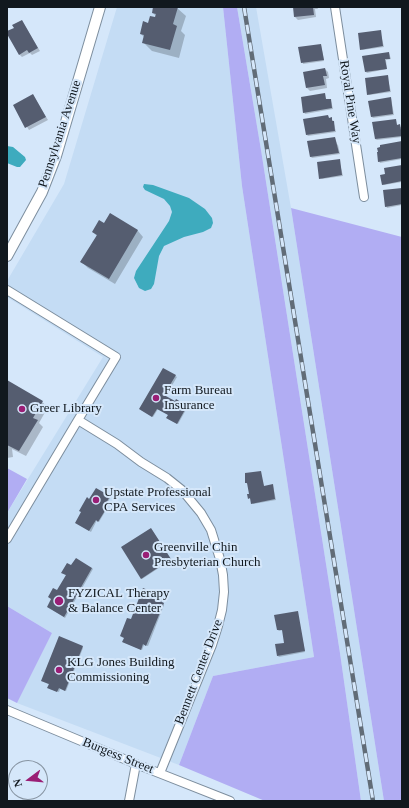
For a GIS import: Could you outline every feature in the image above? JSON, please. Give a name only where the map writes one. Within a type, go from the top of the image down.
[{"type":"street","name":"Pennsylvania Avenue","points":[[7,256],[42,192],[53,163],[100,7]]},
{"type":"street","name":"Royal Pine Way","points":[[335,7],[364,196]]},
{"type":"street","points":[[7,290],[116,357],[7,539]]},
{"type":"street","name":"Bennett Center Drive","points":[[78,420],[117,444],[182,490],[201,513],[211,530],[220,558],[224,592],[218,626],[212,645],[160,773]]},
{"type":"street","name":"Burgess Street","points":[[7,710],[136,764],[230,801]]},
{"type":"street","points":[[130,801],[136,764]]},
{"type":"shaded area","points":[[117,7],[223,7],[242,186],[314,657],[213,676],[179,765],[17,703],[52,633],[7,606],[7,513],[103,357],[7,297],[7,281],[64,184]]},
{"type":"shaded area","points":[[223,7],[237,7],[340,653],[361,801],[265,801],[179,765],[213,676],[314,657],[242,186]]},
{"type":"shaded area","points":[[237,7],[256,7],[291,208],[384,801],[361,801],[340,653]]},
{"type":"shaded area","points":[[291,208],[402,237],[402,801],[384,801]]},
{"type":"shaded area","points":[[7,468],[27,479],[7,513]]},
{"type":"shaded area","points":[[7,606],[52,633],[17,703],[7,698]]},
{"type":"water","points":[[7,146],[13,147],[25,157],[26,160],[20,167],[7,163]]},
{"type":"water","points":[[144,184],[153,185],[189,198],[205,209],[212,218],[213,223],[211,228],[203,232],[184,237],[164,246],[159,256],[154,284],[151,289],[145,291],[139,288],[134,278],[136,271],[169,221],[172,212],[170,206],[164,199],[145,190],[143,187]]},
{"type":"building","points":[[153,7],[178,7],[173,24],[177,26],[170,50],[142,43],[144,35],[140,34],[143,21],[148,23],[150,16],[155,17],[156,14],[152,13]]},
{"type":"building","points":[[293,7],[313,7],[314,15],[294,17]]},
{"type":"building","points":[[22,20],[38,48],[29,53],[27,50],[19,55],[7,34],[7,31],[14,28],[12,25]]},
{"type":"building","points":[[381,30],[383,46],[360,50],[358,33]]},
{"type":"building","points":[[321,44],[324,60],[301,63],[298,47]]},
{"type":"building","points":[[389,52],[390,59],[385,59],[387,69],[365,72],[362,56]]},
{"type":"building","points":[[325,68],[327,76],[323,76],[325,85],[306,88],[303,72]]},
{"type":"building","points":[[388,75],[390,91],[367,95],[365,78]]},
{"type":"building","points":[[325,93],[326,99],[331,99],[332,108],[303,113],[301,97]]},
{"type":"building","points":[[33,94],[46,117],[25,128],[13,105]]},
{"type":"building","points":[[391,97],[393,114],[371,117],[368,101]]},
{"type":"building","points":[[328,115],[329,118],[332,117],[332,121],[334,121],[335,131],[306,135],[303,119]]},
{"type":"building","points":[[396,119],[397,125],[400,124],[402,136],[375,139],[372,122]]},
{"type":"building","points":[[335,137],[339,153],[310,157],[307,141]]},
{"type":"building","points":[[402,141],[402,158],[378,162],[377,148],[380,147],[380,145]]},
{"type":"building","points":[[340,159],[342,175],[319,179],[317,162]]},
{"type":"building","points":[[402,165],[402,181],[382,185],[380,175],[385,174],[384,168]]},
{"type":"building","points":[[402,188],[402,204],[385,207],[383,190]]},
{"type":"building","points":[[110,213],[138,230],[109,279],[80,262],[97,235],[92,232],[99,220],[104,223]]},
{"type":"building","points":[[163,368],[176,375],[164,395],[175,401],[176,399],[187,406],[177,424],[166,418],[168,415],[157,409],[152,417],[139,409]]},
{"type":"building","name":"Greer Library","points":[[7,380],[43,401],[33,418],[38,420],[19,451],[7,445]]},
{"type":"building","points":[[261,471],[264,486],[273,484],[275,499],[251,504],[250,498],[248,499],[247,494],[249,494],[247,483],[245,483],[245,473]]},
{"type":"building","points":[[96,488],[110,496],[104,507],[106,509],[98,522],[96,520],[89,531],[75,523],[81,512],[79,511],[87,497],[89,499]]},
{"type":"building","points":[[151,528],[171,559],[141,579],[121,547]]},
{"type":"building","points":[[76,558],[92,568],[64,617],[47,607],[51,599],[48,597],[53,588],[57,590],[66,575],[61,573],[67,563],[71,565]]},
{"type":"building","points":[[143,588],[162,596],[160,601],[164,603],[146,646],[143,644],[141,650],[122,642],[124,638],[120,636],[127,618],[131,619]]},
{"type":"building","points":[[298,611],[305,651],[277,656],[275,644],[284,643],[282,630],[277,630],[274,615]]},
{"type":"building","points":[[59,636],[83,646],[65,691],[59,688],[57,692],[47,688],[49,684],[41,681]]},
{"type":"railway","points":[[244,7],[373,801]]},
{"type":"place","name":"Farm Bureau Insurance","points":[[156,398]]},
{"type":"place","name":"Greer Library","points":[[22,409]]},
{"type":"place","name":"Upstate Professional CPA Services","points":[[96,500]]},
{"type":"place","name":"Greenville Chin Presbyterian Church","points":[[146,555]]},
{"type":"place","name":"FYZICAL Therapy & Balance Center","points":[[59,601]]},
{"type":"place","name":"KLG Jones Building Commissioning","points":[[59,670]]}]
